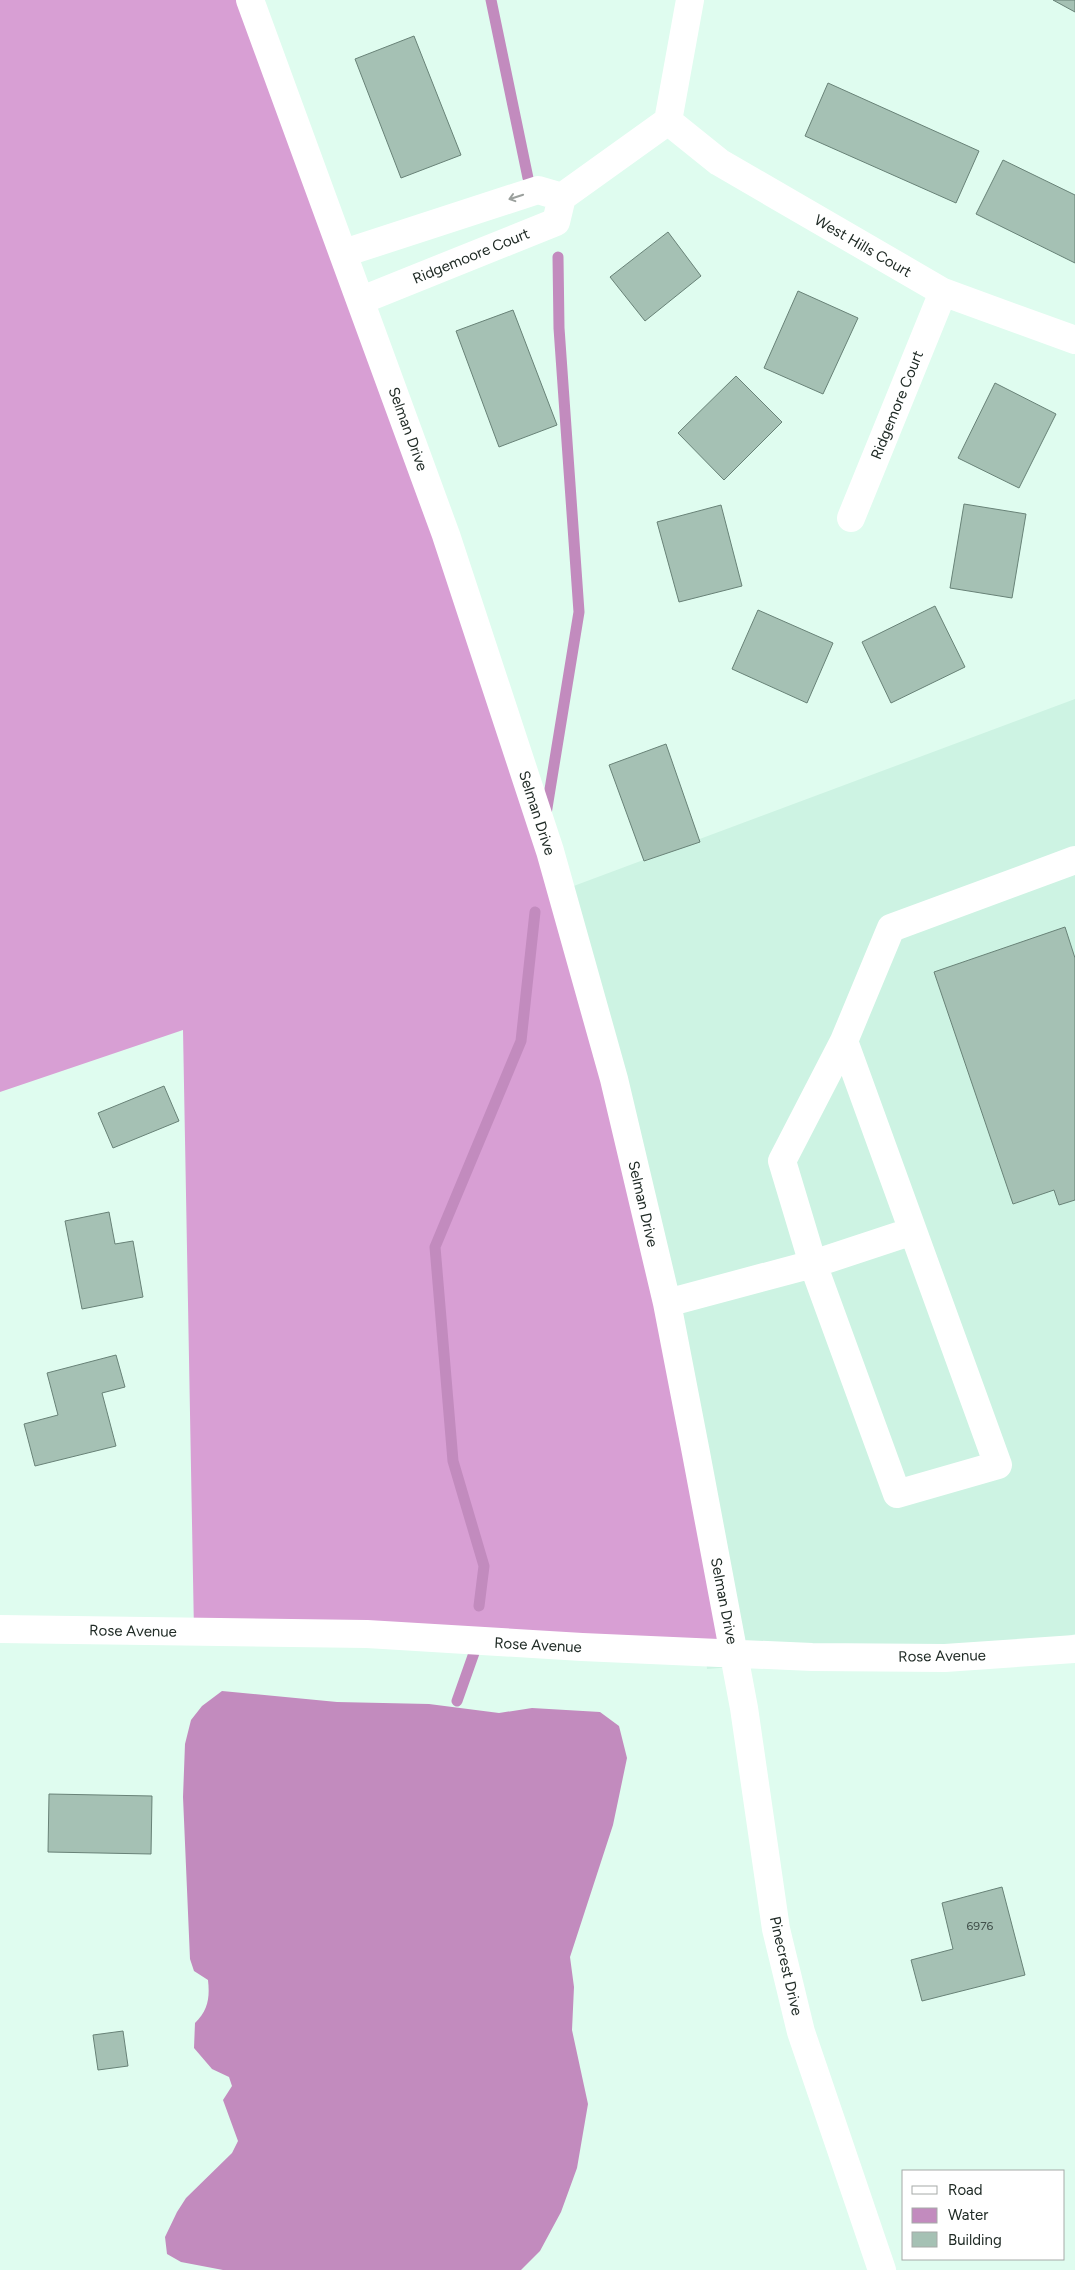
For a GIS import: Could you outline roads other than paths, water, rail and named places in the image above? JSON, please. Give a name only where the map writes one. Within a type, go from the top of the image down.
[{"type":"street","name":"Selman Drive","points":[[250,0],[362,300],[446,535],[550,851],[614,1079],[667,1304],[734,1652]]},
{"type":"street","points":[[344,253],[538,190],[562,197],[668,121],[690,0]]},
{"type":"street","name":"West Hills Court","points":[[668,121],[719,162],[943,292],[1075,340]]},
{"type":"street","name":"Ridgemoore Court","points":[[362,300],[556,222],[562,197]]},
{"type":"street","name":"Ridgemore Court","points":[[851,518],[943,292]]},
{"type":"street","points":[[844,1041],[998,1465],[897,1494],[814,1264],[782,1161],[844,1041],[891,928],[1075,860]]},
{"type":"street","points":[[667,1304],[814,1264],[913,1231]]},
{"type":"street","name":"Rose Avenue","points":[[0,1628],[367,1634],[637,1650],[734,1652],[812,1657],[945,1658],[1075,1648]]},
{"type":"street","name":"Pinecrest Drive","points":[[734,1652],[776,1929],[801,2032],[882,2270]]},
{"type":"water","points":[[222,1691],[337,1702],[429,1704],[499,1713],[532,1708],[600,1712],[619,1726],[627,1758],[613,1825],[570,1957],[574,1987],[572,2030],[588,2104],[577,2168],[561,2212],[540,2251],[521,2270],[223,2270],[181,2262],[167,2254],[165,2237],[177,2212],[186,2198],[232,2153],[238,2141],[223,2100],[232,2086],[229,2077],[212,2069],[194,2048],[195,2023],[205,2008],[209,1986],[208,1980],[194,1971],[190,1959],[183,1797],[185,1744],[191,1720],[202,1706]]},
{"type":"waterway","points":[[491,0],[528,178]]},
{"type":"waterway","points":[[546,814],[579,612],[559,328],[558,257]]},
{"type":"waterway","points":[[479,1606],[484,1566],[453,1461],[435,1247],[521,1041],[535,912]]},
{"type":"waterway","points":[[457,1701],[474,1653]]}]
